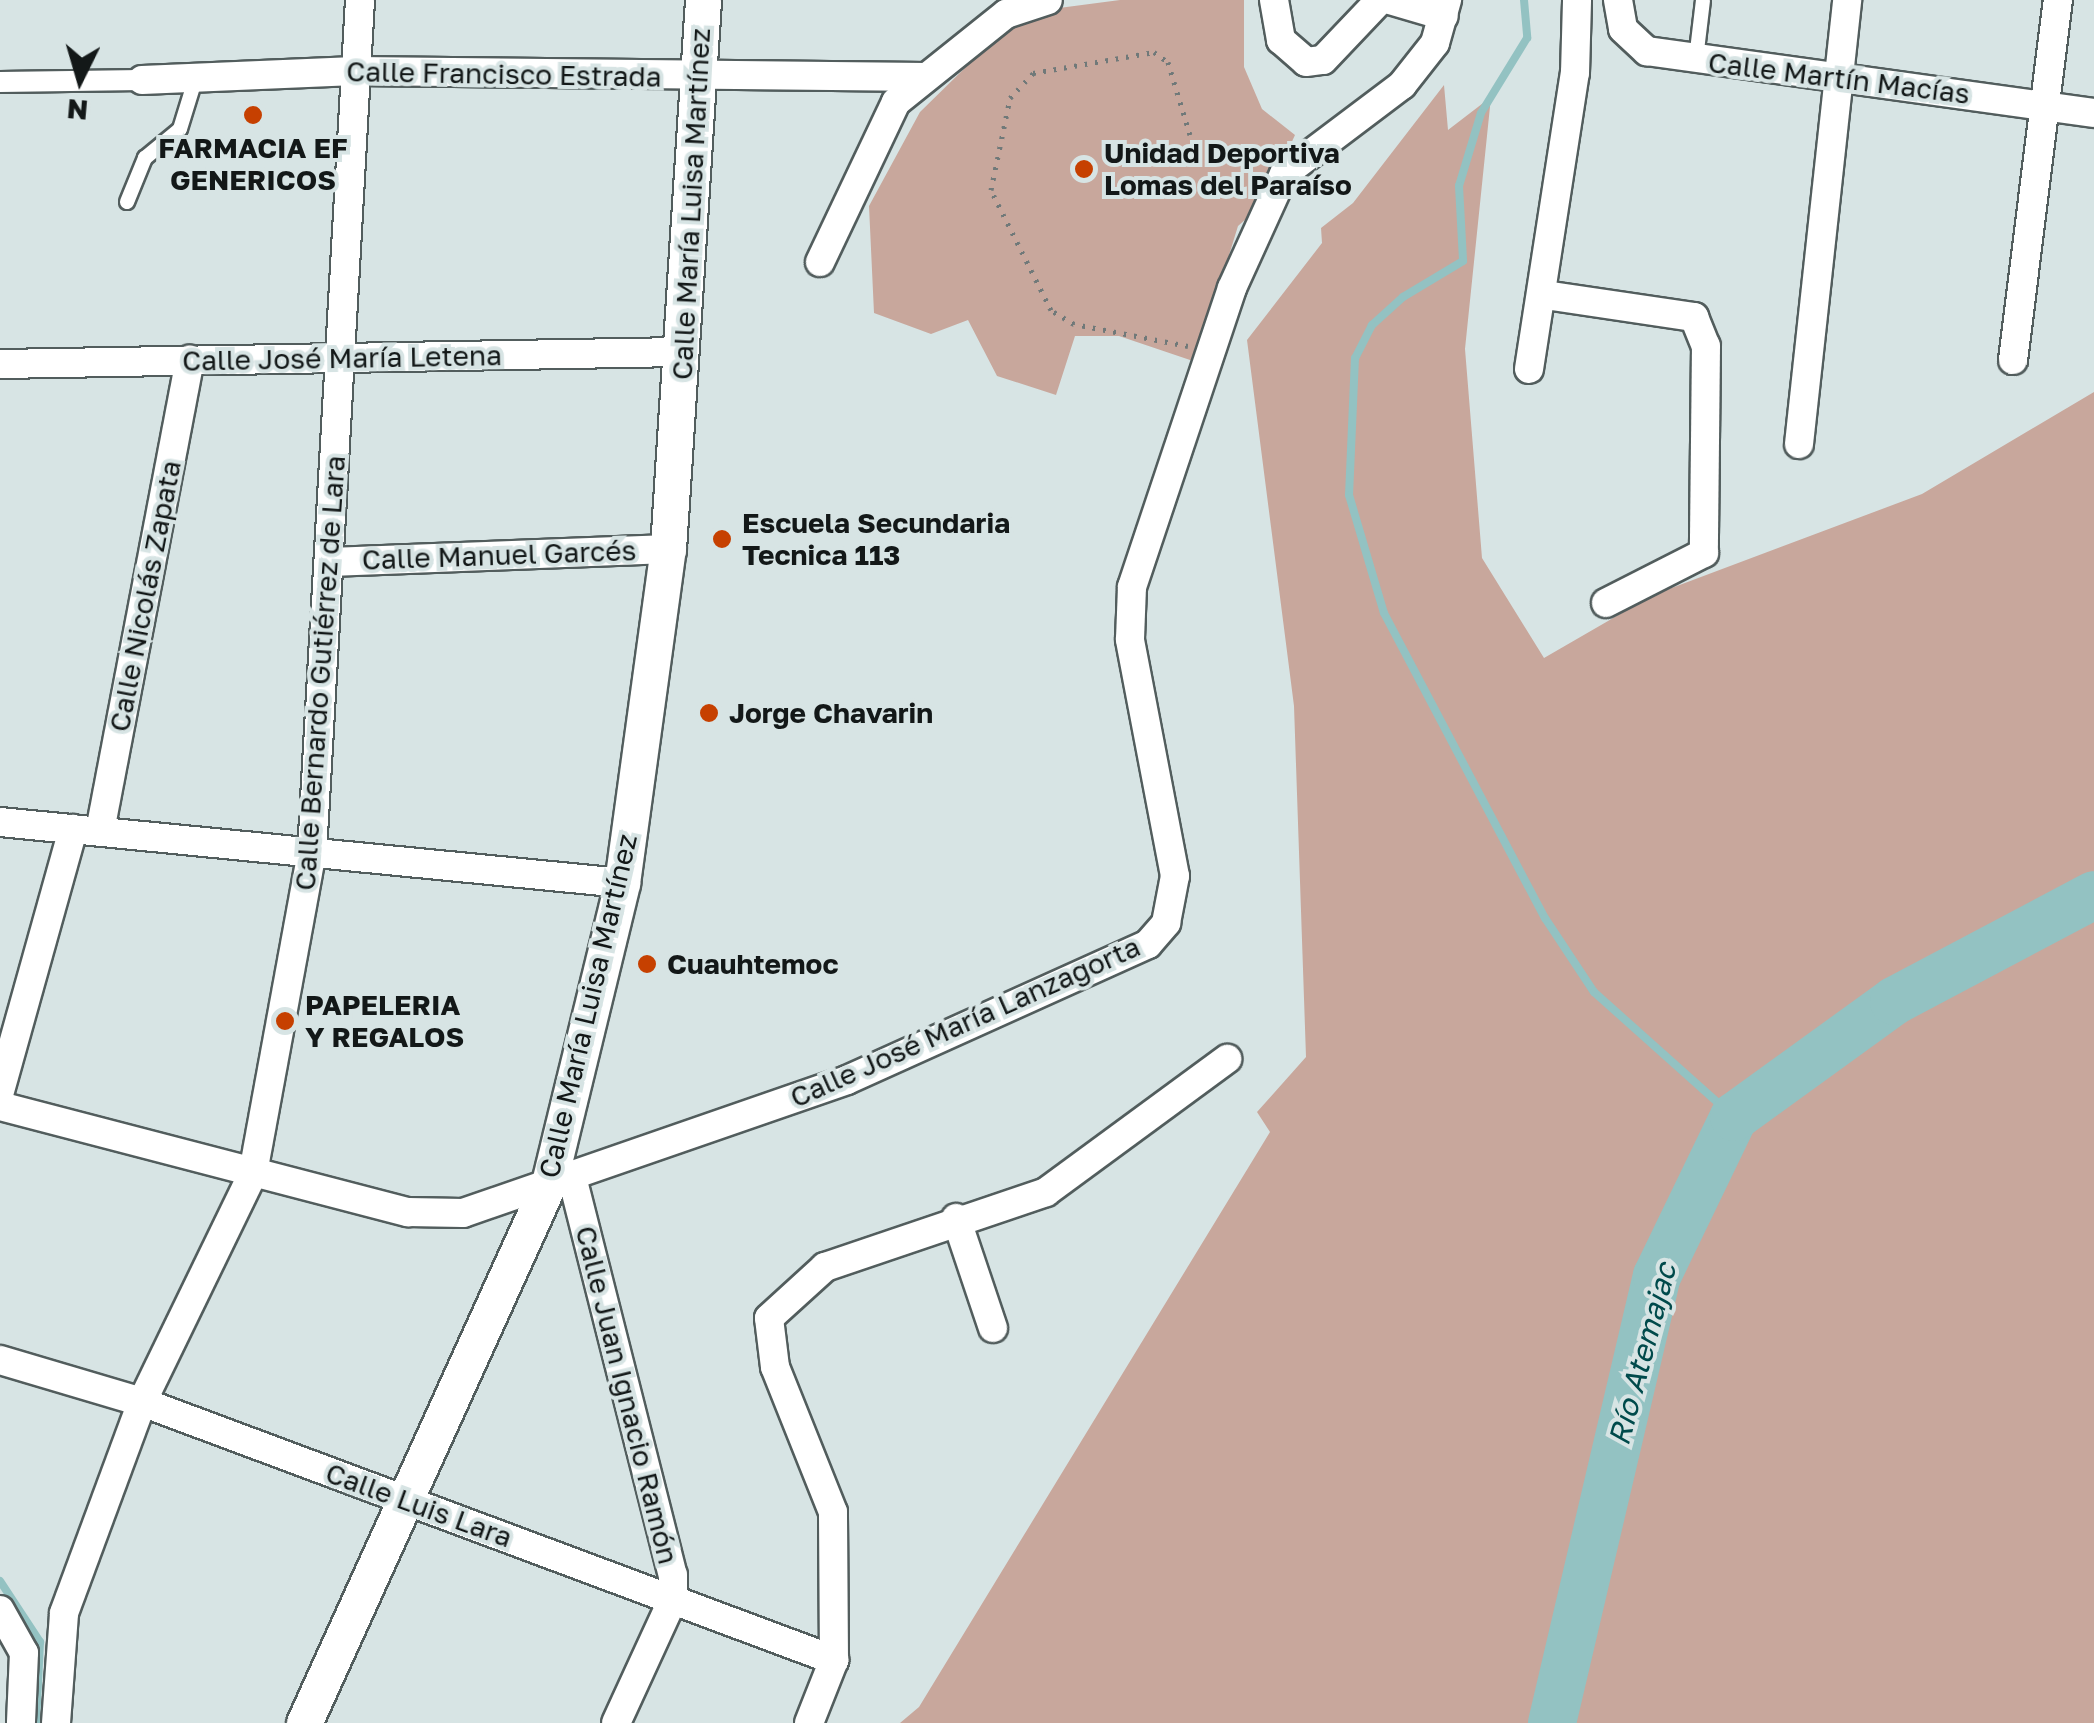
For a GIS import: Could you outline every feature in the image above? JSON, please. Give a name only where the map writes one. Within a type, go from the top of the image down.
[{"type":"street","name":"Calle Bernardo Gutiérrez de Lara","points":[[56,1723],[64,1613],[142,1402],[253,1173],[312,852],[360,0]]},
{"type":"street","name":"Calle María Luisa Martínez","points":[[304,1723],[560,1180],[622,883],[668,549],[703,0]]},
{"type":"street","points":[[820,262],[878,132],[926,77],[1006,14],[1048,0]]},
{"type":"street","points":[[1274,0],[1280,40],[1306,62],[1323,60],[1380,0]]},
{"type":"street","points":[[1390,0],[1446,8]]},
{"type":"street","points":[[1529,369],[1545,295],[1576,0]]},
{"type":"street","name":"Calle Martín Macías","points":[[1618,0],[1632,43],[1696,60],[1838,74],[2094,113]]},
{"type":"street","points":[[1799,444],[1846,0]]},
{"type":"street","points":[[2012,360],[2048,106],[2058,0]]},
{"type":"street","name":"Calle José María Lanzagorta","points":[[0,1106],[432,1216],[560,1180],[847,1080],[1119,960],[1166,923],[1175,876],[1130,638],[1132,587],[1211,352],[1284,174],[1402,85],[1446,8]]},
{"type":"street","name":"Calle Francisco Estrada","points":[[142,80],[355,71],[926,77]]},
{"type":"street","points":[[0,82],[142,80]]},
{"type":"street","points":[[1545,295],[1694,317],[1706,346],[1704,553],[1606,603]]},
{"type":"street","name":"Calle José María Letena","points":[[2,369],[190,360],[683,352]]},
{"type":"street","name":"Calle Nicolás Zapata","points":[[0,1091],[86,830],[190,360]]},
{"type":"street","name":"Calle Manuel Garcés","points":[[330,562],[668,549]]},
{"type":"street","points":[[0,822],[622,883]]},
{"type":"street","points":[[810,1723],[834,1660],[834,1512],[775,1367],[769,1318],[825,1267],[956,1218],[1046,1192],[1227,1059]]},
{"type":"street","name":"Calle Juan Ignacio Ramón","points":[[560,1180],[673,1600],[616,1723]]},
{"type":"street","points":[[956,1218],[993,1328]]},
{"type":"street","name":"Calle Luis Lara","points":[[0,1360],[142,1402],[834,1660]]},
{"type":"street","points":[[4,1612],[24,1653],[21,1723]]},
{"type":"lane","points":[[1696,60],[1703,0]]},
{"type":"lane","points":[[127,202],[145,158],[180,129],[196,77]]},
{"type":"path","points":[[1190,135],[1168,62],[1154,52],[1032,73],[1010,98],[990,190],[1051,310],[1074,324],[1211,352]]},
{"type":"shaded area","name":"Unidad Deportiva Lomas del Paraíso","points":[[1120,0],[1244,0],[1244,67],[1262,109],[1295,135],[1263,204],[1238,226],[1196,362],[1119,336],[1075,336],[1056,395],[997,376],[968,320],[931,334],[874,313],[869,206],[920,112],[1021,13]]},
{"type":"shaded area","points":[[1444,85],[1448,130],[1491,97],[1465,349],[1482,558],[1544,658],[1653,595],[1922,494],[2094,392],[2094,1723],[900,1723],[919,1707],[1270,1132],[1257,1112],[1306,1057],[1294,706],[1247,340],[1322,243],[1321,228],[1353,203]]},
{"type":"waterway","points":[[1524,0],[1527,38],[1481,113],[1459,186],[1463,261],[1403,297],[1372,325],[1355,358],[1349,495],[1384,613],[1545,918],[1594,992],[1734,1117]]},
{"type":"waterway","name":"Río Atemajac","points":[[1552,1723],[1657,1276],[1734,1117],[1894,1001],[2094,895]]},
{"type":"waterway","points":[[0,1581],[40,1642],[36,1723]]},
{"type":"place","name":"FARMACIA EF GENERICOS","points":[[253,115]]},
{"type":"place","name":"Unidad Deportiva Lomas del Paraíso","points":[[1084,169]]},
{"type":"place","name":"Escuela Secundaria Tecnica 113","points":[[722,539]]},
{"type":"place","name":"Jorge Chavarin","points":[[709,713]]},
{"type":"place","name":"Cuauhtemoc","points":[[647,964]]},
{"type":"place","name":"PAPELERIA Y REGALOS","points":[[285,1021]]}]
